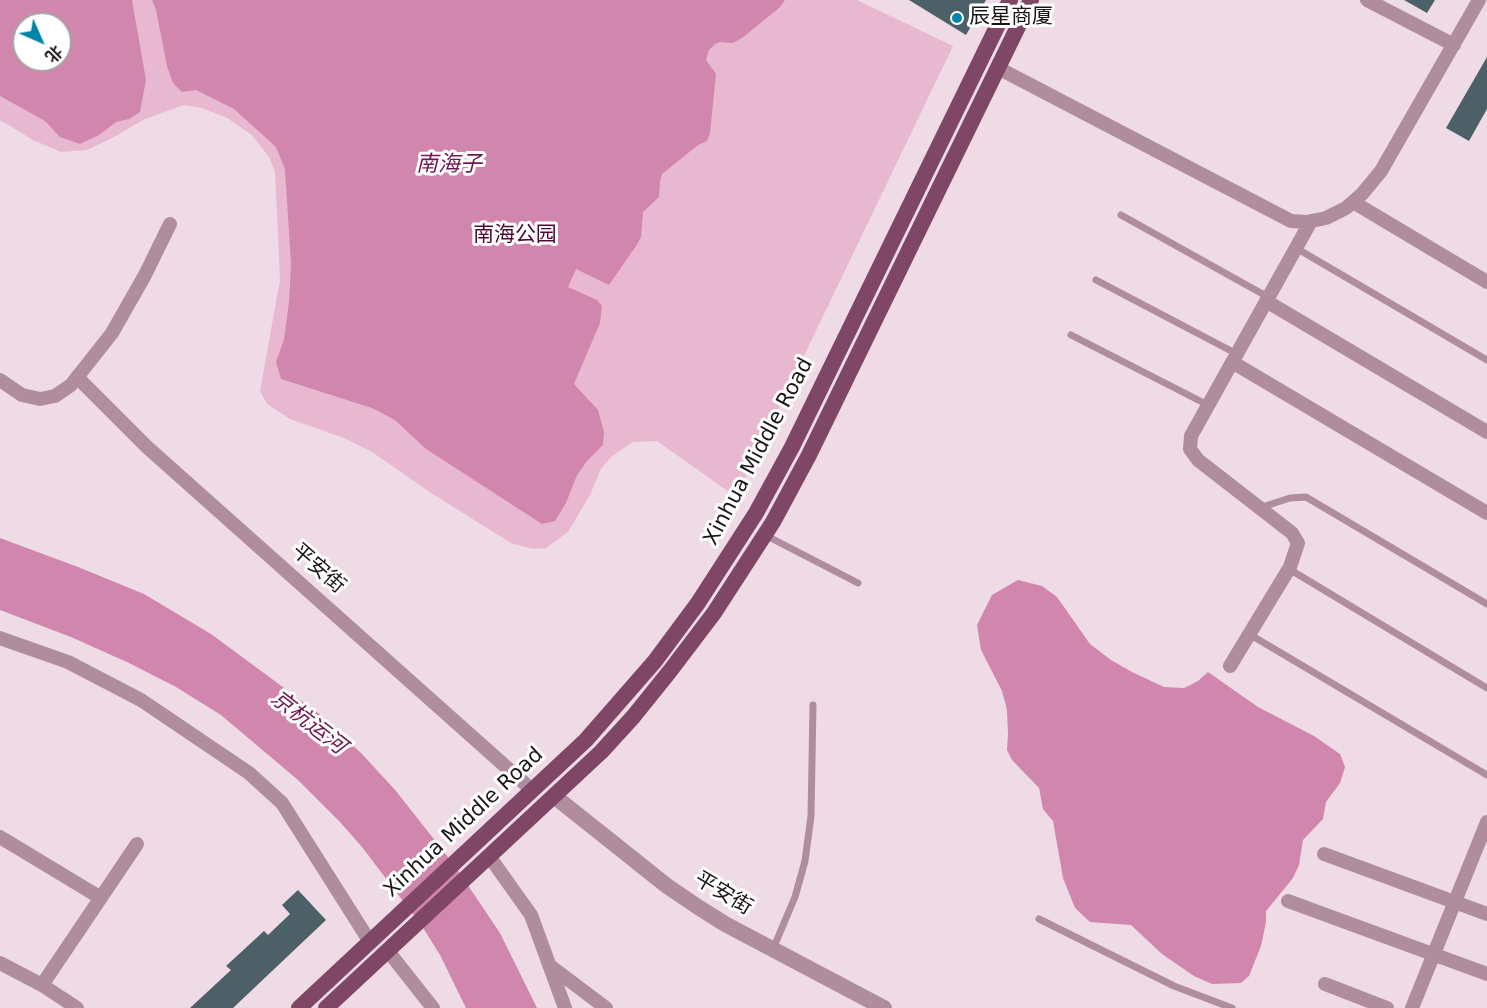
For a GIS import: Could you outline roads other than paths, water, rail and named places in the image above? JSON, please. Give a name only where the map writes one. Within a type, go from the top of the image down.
[{"type":"main road","name":"Xinhua Middle Road","points":[[298,1008],[586,740],[655,661],[698,603],[756,513],[792,447],[1010,0]]},
{"type":"main road","name":"Xinhua Middle Road","points":[[326,1008],[601,752],[633,717],[714,613],[765,535],[809,455],[1031,0]]},
{"type":"street","points":[[1367,0],[1454,45]]},
{"type":"street","points":[[998,68],[1291,221],[1311,221],[1326,218],[1346,208],[1362,194],[1381,171],[1479,0]]},
{"type":"street","points":[[1353,202],[1487,282]]},
{"type":"street","points":[[1230,666],[1289,568],[1298,543],[1292,533],[1208,470],[1190,449],[1191,436],[1311,221]]},
{"type":"street","points":[[0,380],[22,395],[40,399],[55,396],[71,385],[112,333],[145,275],[170,224]]},
{"type":"street","points":[[1268,299],[1487,432]]},
{"type":"street","points":[[1234,358],[1487,513]]},
{"type":"street","name":"平安街","points":[[77,377],[147,447],[532,790]]},
{"type":"street","points":[[0,638],[68,663],[141,700],[249,773],[282,803],[370,942]]},
{"type":"street","name":"平安街","points":[[554,796],[667,886],[725,924],[885,1008]]},
{"type":"street","points":[[1412,1008],[1454,902],[1483,840],[1487,822]]},
{"type":"street","points":[[0,837],[101,897]]},
{"type":"street","points":[[42,985],[137,844]]},
{"type":"street","points":[[1324,854],[1487,914]]},
{"type":"street","points":[[489,856],[531,915],[565,1008]]},
{"type":"street","points":[[1288,901],[1487,974]]},
{"type":"street","points":[[388,951],[433,1008]]},
{"type":"street","points":[[0,963],[42,985],[77,1008]]},
{"type":"street","points":[[549,965],[606,1008]]},
{"type":"street","points":[[1325,984],[1387,1008]]},
{"type":"lane","points":[[1121,215],[1268,299]]},
{"type":"lane","points":[[1296,248],[1487,360]]},
{"type":"lane","points":[[1096,280],[1234,358]]},
{"type":"lane","points":[[1071,334],[1208,405]]},
{"type":"lane","points":[[1258,508],[1290,498],[1306,497],[1487,604]]},
{"type":"lane","points":[[765,535],[858,583]]},
{"type":"lane","points":[[1289,568],[1487,688]]},
{"type":"lane","points":[[1250,634],[1487,775]]},
{"type":"lane","points":[[773,949],[795,897],[805,861],[811,816],[813,705]]},
{"type":"lane","points":[[1039,919],[1174,986],[1232,1008]]},
{"type":"water","points":[[0,0],[132,0],[146,80],[140,112],[129,119],[116,122],[99,135],[80,144],[60,137],[45,121],[0,96]]},
{"type":"water","name":"南海子","points":[[152,0],[785,0],[779,8],[742,38],[733,43],[720,42],[709,50],[706,60],[716,74],[710,133],[707,141],[698,145],[662,174],[659,197],[643,212],[641,237],[609,285],[576,269],[568,287],[597,300],[602,306],[600,323],[574,384],[598,410],[604,432],[603,445],[577,475],[566,503],[555,521],[542,524],[426,449],[395,420],[372,408],[281,379],[276,362],[284,339],[291,264],[285,169],[276,147],[234,109],[196,90],[182,92],[173,83]]},
{"type":"water","name":"京杭运河","points":[[0,538],[144,594],[211,634],[318,713],[362,754],[396,791],[455,866],[500,933],[537,1008],[466,1008],[440,955],[422,926],[362,847],[298,780],[221,715],[176,687],[129,663],[71,637],[0,610]]},
{"type":"water","points":[[1018,580],[1042,586],[1057,597],[1090,644],[1132,672],[1164,687],[1184,688],[1198,681],[1208,672],[1258,707],[1314,736],[1340,754],[1345,767],[1340,783],[1326,802],[1323,819],[1303,840],[1299,865],[1293,878],[1266,911],[1261,946],[1249,976],[1241,983],[1212,984],[1194,976],[1162,954],[1131,925],[1090,922],[1075,908],[1063,878],[1053,821],[1043,809],[1039,788],[1012,760],[1007,750],[1007,710],[1002,691],[981,650],[977,625],[992,595]]},
{"type":"place","name":"辰星商厦","points":[[957,18]]},
{"type":"park label","name":"南海公园","points":[[515,236]]}]
